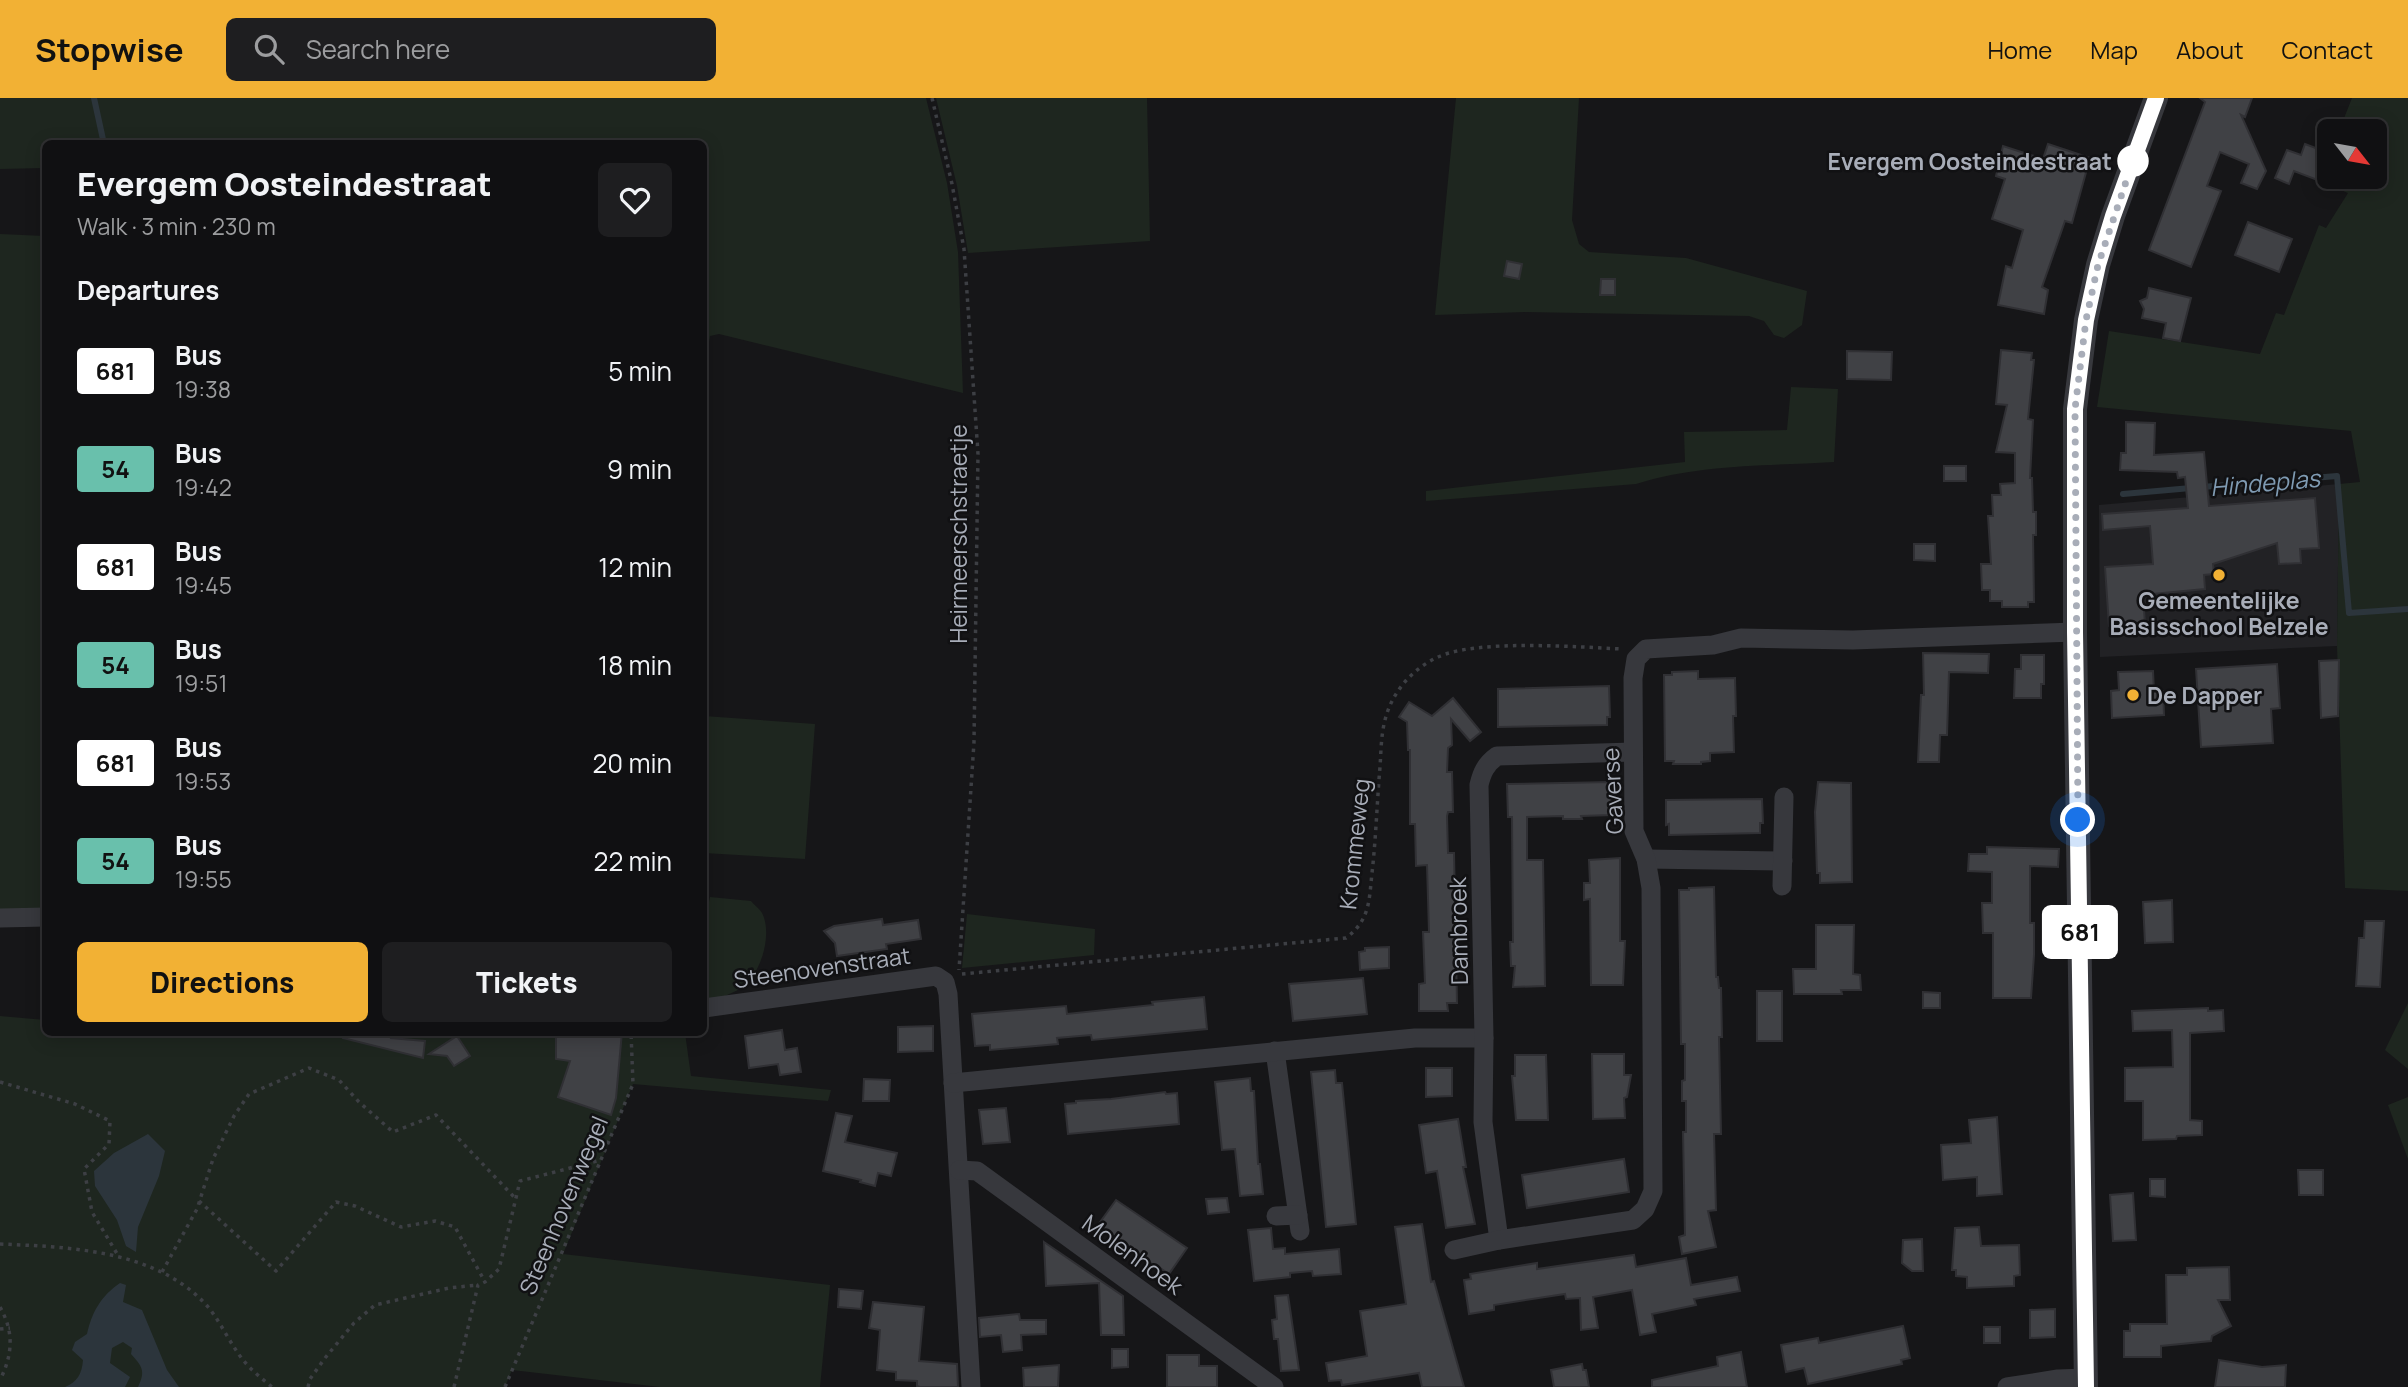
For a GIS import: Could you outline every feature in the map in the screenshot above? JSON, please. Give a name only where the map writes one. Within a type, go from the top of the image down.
[{"type":"street","points":[[2007,1387],[2058,1378],[2086,1383],[2075,632],[2075,409],[2079,362],[2098,265],[2156,98]]},
{"type":"street","points":[[1646,649],[1713,645],[1741,638],[1853,640],[2075,632]]},
{"type":"street","name":"Gaverse","points":[[1454,1250],[1499,1240],[1633,1220],[1645,1209],[1653,1191],[1651,888],[1646,859],[1634,831],[1633,678],[1636,659],[1646,649]]},
{"type":"street","name":"Dambroek","points":[[1484,1038],[1479,785],[1482,773],[1488,763],[1497,756],[1633,752]]},
{"type":"street","points":[[1783,886],[1784,797]]},
{"type":"street","points":[[1646,859],[1783,860]]},
{"type":"street","points":[[0,918],[42,917]]},
{"type":"street","name":"Steenovenstraat","points":[[707,1008],[936,976],[952,978]]},
{"type":"street","points":[[952,978],[948,994],[971,1387]]},
{"type":"street","points":[[953,1083],[1415,1038],[1484,1038],[1483,1122],[1499,1240]]},
{"type":"street","points":[[1275,1051],[1299,1223],[1276,1216]]},
{"type":"street","name":"Molenhoek","points":[[959,1171],[977,1171],[1274,1387]]},
{"type":"path","name":"Heirmeerschstraetje","points":[[932,98],[964,249],[978,454],[974,742],[952,978]]},
{"type":"path","name":"Krommeweg","points":[[952,978],[1346,938],[1358,929],[1366,916],[1376,841],[1383,729],[1391,703],[1410,675],[1437,657],[1482,648],[1646,649]]},
{"type":"path","name":"Steenhovenwegel","points":[[505,1387],[633,1084],[631,1036]]},
{"type":"path","points":[[163,1272],[199,1201],[212,1159],[234,1115],[249,1094],[309,1068],[340,1080],[359,1102],[393,1132],[436,1115],[516,1199]]},
{"type":"path","points":[[0,1082],[75,1104],[110,1121],[109,1144],[83,1169],[92,1212],[119,1257]]},
{"type":"path","points":[[308,1387],[310,1379],[325,1358],[354,1323],[374,1305],[485,1282],[499,1269],[520,1181],[601,1160]]},
{"type":"path","points":[[199,1201],[276,1271],[336,1202],[355,1206],[401,1227],[435,1221],[455,1227],[485,1282]]},
{"type":"path","points":[[0,1244],[72,1249],[119,1257],[163,1272],[181,1283],[210,1309],[240,1356],[272,1387]]},
{"type":"path","points":[[454,1387],[478,1284]]},
{"type":"path","points":[[0,1307],[10,1328],[12,1343],[0,1380]]},
{"type":"path","points":[[0,1329],[10,1328]]},
{"type":"shaded area","points":[[0,98],[926,98],[947,183],[958,252],[963,393],[719,334],[710,336],[707,354],[707,140],[42,140],[42,168],[0,169]]},
{"type":"shaded area","points":[[936,98],[1147,98],[1150,241],[968,253],[957,186]]},
{"type":"shaded area","points":[[1456,98],[1579,98],[1572,220],[1579,244],[1589,252],[1686,258],[1807,291],[1802,325],[1784,338],[1774,335],[1764,321],[1749,316],[1525,312],[1435,315]]},
{"type":"shaded area","points":[[2352,98],[2408,98],[2408,891],[2345,888],[2337,646],[2339,484],[2360,482],[2351,431],[2097,407],[2109,331],[2260,354],[2276,313],[2284,315],[2319,225],[2326,228],[2348,193],[2339,189],[2387,189],[2387,119],[2344,119]]},
{"type":"shaded area","points":[[0,234],[42,236],[42,912],[0,911]]},
{"type":"shaded area","points":[[1791,387],[1838,389],[1834,462],[1709,469],[1636,484],[1426,501],[1426,491],[1685,462],[1684,432],[1787,430]]},
{"type":"shaded area","name":"Gemeentelijke Basisschool Belzele","points":[[2339,484],[2337,646],[2100,657],[2099,505]]},
{"type":"shaded area","points":[[707,716],[815,724],[805,859],[707,853]]},
{"type":"shaded area","points":[[710,897],[751,901],[762,913],[766,931],[763,954],[748,982],[707,1006],[707,910]]},
{"type":"shaded area","points":[[967,914],[1095,929],[1094,955],[962,968]]},
{"type":"shaded area","points":[[2408,1003],[2408,1069],[2385,1050]]},
{"type":"shaded area","points":[[0,1016],[42,1020],[42,1036],[685,1036],[691,1076],[831,1090],[828,1101],[633,1084],[563,1254],[830,1285],[820,1387],[660,1387],[512,1370],[505,1387],[0,1387]]},
{"type":"shaded area","points":[[2408,1097],[2408,1159],[2388,1105]]},
{"type":"shaded area","points":[[148,1134],[165,1151],[159,1176],[138,1227],[136,1252],[126,1246],[117,1220],[95,1186],[94,1171],[114,1153]]},
{"type":"shaded area","points":[[120,1283],[126,1285],[123,1302],[142,1310],[167,1370],[179,1387],[138,1387],[142,1369],[131,1354],[132,1348],[123,1342],[112,1348],[110,1363],[130,1377],[125,1387],[65,1387],[78,1377],[83,1360],[72,1350],[75,1342],[87,1334],[98,1305]]},
{"type":"building","points":[[2200,98],[2252,98],[2245,117],[2241,115],[2266,171],[2257,189],[2241,183],[2249,164],[2220,152],[2207,186],[2221,191],[2191,267],[2149,250],[2205,102]]},
{"type":"building","points":[[2048,144],[2090,158],[2072,223],[2065,221],[2042,287],[2048,290],[2044,314],[1998,305],[2006,266],[2012,268],[2023,230],[1992,219],[2005,179],[1996,176],[2003,146],[2043,159]]},
{"type":"building","points":[[2305,144],[2317,148],[2317,180],[2294,171],[2289,184],[2275,178],[2287,150],[2301,155]]},
{"type":"building","points":[[2248,222],[2292,239],[2279,272],[2235,255]]},
{"type":"building","points":[[1507,261],[1522,264],[1519,279],[1504,276]]},
{"type":"building","points":[[1601,279],[1615,279],[1615,295],[1600,295]]},
{"type":"building","points":[[2149,288],[2191,298],[2180,341],[2163,338],[2166,323],[2142,318],[2144,309],[2140,301],[2147,298]]},
{"type":"building","points":[[2001,350],[2032,353],[2031,360],[2034,360],[2028,419],[2033,420],[2030,478],[2033,512],[2036,512],[2036,535],[2033,535],[2034,602],[2028,602],[2028,607],[2002,607],[2002,601],[1990,601],[1990,590],[1982,590],[1981,564],[1991,564],[1988,516],[1993,516],[1992,495],[2001,495],[2000,484],[2015,483],[2015,453],[1996,452],[2007,405],[1996,404]]},
{"type":"building","points":[[1847,351],[1892,352],[1891,380],[1847,379]]},
{"type":"building","points":[[2126,422],[2155,423],[2154,455],[2204,452],[2209,506],[2315,498],[2319,548],[2300,549],[2301,563],[2279,564],[2277,543],[2213,564],[2214,574],[2204,575],[2205,589],[2143,595],[2145,624],[2109,626],[2105,567],[2153,564],[2150,526],[2103,530],[2102,514],[2188,508],[2185,477],[2178,478],[2177,472],[2120,470],[2121,453],[2126,453]]},
{"type":"building","points":[[1944,466],[1966,466],[1966,481],[1944,481]]},
{"type":"building","points":[[1914,544],[1935,544],[1935,561],[1914,560]]},
{"type":"building","points":[[1923,653],[1989,654],[1988,673],[1949,672],[1947,735],[1940,735],[1939,762],[1918,762],[1921,695],[1924,695]]},
{"type":"building","points":[[2021,655],[2044,655],[2041,698],[2014,698],[2015,669],[2021,669]]},
{"type":"building","points":[[2339,660],[2338,716],[2321,718],[2319,661]]},
{"type":"building","points":[[2277,664],[2280,708],[2271,709],[2273,743],[2201,747],[2196,669]]},
{"type":"building","points":[[1698,671],[1698,679],[1735,678],[1734,752],[1710,753],[1710,761],[1701,764],[1673,764],[1674,761],[1665,761],[1664,675]]},
{"type":"building","points":[[2153,671],[2154,692],[2163,691],[2164,715],[2112,718],[2111,691],[2119,690],[2118,672]]},
{"type":"building","points":[[1609,686],[1610,717],[1607,717],[1607,725],[1498,727],[1498,689]]},
{"type":"building","points":[[1453,698],[1481,732],[1470,741],[1451,719],[1452,745],[1448,748],[1447,772],[1452,772],[1453,812],[1448,812],[1447,816],[1448,853],[1454,853],[1457,1003],[1447,1003],[1448,1011],[1419,1011],[1419,984],[1425,983],[1423,932],[1429,932],[1427,865],[1416,866],[1415,824],[1410,824],[1410,750],[1407,722],[1399,717],[1409,702],[1432,716]]},
{"type":"building","points":[[1611,782],[1612,815],[1581,816],[1582,819],[1563,819],[1563,816],[1527,817],[1527,860],[1543,860],[1545,986],[1513,987],[1515,966],[1511,966],[1510,942],[1513,942],[1512,817],[1508,817],[1507,784]]},
{"type":"building","points":[[1818,782],[1851,783],[1852,882],[1820,883],[1820,873],[1817,873],[1815,812]]},
{"type":"building","points":[[1762,799],[1763,823],[1760,823],[1760,833],[1669,835],[1669,824],[1666,825],[1666,800]]},
{"type":"building","points":[[1987,847],[2059,849],[2058,867],[2030,866],[2030,923],[2034,923],[2031,998],[1993,998],[1993,933],[1983,933],[1982,903],[1992,903],[1992,872],[1968,871],[1969,854],[1987,854]]},
{"type":"building","points":[[1620,858],[1620,941],[1625,941],[1623,985],[1591,985],[1590,899],[1584,900],[1584,883],[1590,883],[1589,860]]},
{"type":"building","points":[[1714,887],[1716,977],[1721,988],[1721,1134],[1714,1134],[1716,1210],[1708,1211],[1716,1247],[1682,1254],[1679,1237],[1685,1235],[1683,1132],[1686,1132],[1686,1101],[1682,1101],[1685,1044],[1681,1044],[1679,890]]},
{"type":"building","points":[[2172,900],[2173,942],[2145,943],[2143,902]]},
{"type":"building","points":[[882,919],[883,925],[918,920],[921,939],[886,944],[887,949],[837,956],[835,943],[824,931],[834,926]]},
{"type":"building","points":[[2365,921],[2384,921],[2380,987],[2356,986],[2359,938],[2364,938]]},
{"type":"building","points":[[1816,925],[1854,925],[1853,974],[1860,975],[1861,990],[1841,990],[1842,994],[1794,994],[1793,969],[1816,969]]},
{"type":"building","points":[[1389,947],[1389,968],[1360,970],[1359,952],[1365,951],[1365,948]]},
{"type":"building","points":[[1363,978],[1367,1014],[1293,1021],[1289,984]]},
{"type":"building","points":[[1757,991],[1782,991],[1782,1041],[1757,1041]]},
{"type":"building","points":[[1923,992],[1940,993],[1940,1008],[1923,1008]]},
{"type":"building","points":[[1204,997],[1207,1029],[1092,1040],[1091,1035],[1057,1038],[1058,1044],[990,1050],[990,1045],[975,1046],[972,1014],[1066,1006],[1067,1014]]},
{"type":"building","points":[[2208,1008],[2208,1011],[2223,1010],[2224,1031],[2190,1033],[2190,1120],[2202,1121],[2202,1135],[2143,1140],[2143,1101],[2125,1101],[2125,1068],[2173,1067],[2172,1030],[2133,1031],[2132,1011]]},
{"type":"building","points":[[933,1026],[933,1051],[898,1052],[898,1027]]},
{"type":"building","points":[[782,1030],[785,1050],[797,1048],[801,1072],[780,1075],[778,1064],[749,1068],[745,1036]]},
{"type":"building","points":[[391,1036],[425,1041],[423,1058],[343,1038]]},
{"type":"building","points":[[457,1036],[470,1056],[454,1066],[447,1056],[429,1054]]},
{"type":"building","points":[[556,1036],[622,1036],[616,1098],[611,1115],[558,1097],[570,1061],[556,1059]]},
{"type":"building","points":[[1592,1054],[1624,1054],[1624,1075],[1631,1075],[1627,1097],[1624,1098],[1625,1118],[1593,1119]]},
{"type":"building","points":[[1515,1055],[1546,1055],[1548,1120],[1516,1120],[1512,1076],[1515,1076]]},
{"type":"building","points":[[1426,1068],[1452,1068],[1452,1096],[1426,1097]]},
{"type":"building","points":[[1335,1070],[1336,1083],[1342,1083],[1356,1224],[1326,1227],[1311,1072]]},
{"type":"building","points":[[1250,1078],[1251,1091],[1254,1091],[1258,1164],[1263,1194],[1240,1196],[1235,1149],[1222,1150],[1215,1082]]},
{"type":"building","points":[[864,1079],[890,1080],[889,1101],[863,1101]]},
{"type":"building","points":[[1165,1092],[1177,1093],[1179,1124],[1068,1134],[1065,1104]]},
{"type":"building","points":[[1006,1108],[1010,1142],[983,1144],[979,1110]]},
{"type":"building","points":[[836,1113],[852,1116],[845,1142],[897,1153],[891,1176],[878,1173],[875,1186],[823,1171]]},
{"type":"building","points":[[1997,1117],[2002,1194],[1977,1196],[1977,1177],[1943,1180],[1941,1145],[1971,1143],[1969,1120]]},
{"type":"building","points":[[1458,1119],[1466,1167],[1463,1167],[1475,1224],[1446,1228],[1437,1171],[1426,1173],[1419,1125]]},
{"type":"building","points":[[1624,1159],[1629,1192],[1527,1208],[1522,1175]]},
{"type":"building","points":[[2298,1170],[2323,1170],[2323,1195],[2299,1195]]},
{"type":"building","points":[[2150,1179],[2165,1179],[2165,1197],[2150,1196]]},
{"type":"building","points":[[2133,1193],[2136,1240],[2113,1241],[2110,1195]]},
{"type":"building","points":[[1227,1198],[1229,1212],[1208,1214],[1206,1199]]},
{"type":"building","points":[[1116,1200],[1187,1248],[1169,1274],[1098,1225]]},
{"type":"building","points":[[1422,1224],[1431,1282],[1434,1281],[1464,1387],[1422,1387],[1419,1373],[1342,1385],[1341,1380],[1329,1381],[1326,1363],[1367,1356],[1360,1311],[1406,1304],[1395,1227]]},
{"type":"building","points":[[1979,1227],[1981,1246],[2019,1245],[2020,1275],[2014,1276],[2014,1286],[1967,1288],[1967,1277],[1956,1276],[1956,1270],[1952,1270],[1955,1228]]},
{"type":"building","points":[[1271,1228],[1273,1249],[1285,1248],[1285,1254],[1339,1249],[1341,1274],[1313,1276],[1312,1271],[1290,1273],[1290,1277],[1254,1281],[1248,1230]]},
{"type":"building","points":[[1922,1239],[1923,1271],[1912,1271],[1902,1263],[1903,1240]]},
{"type":"building","points":[[1044,1242],[1123,1296],[1124,1335],[1101,1335],[1099,1283],[1046,1286]]},
{"type":"building","points":[[1634,1255],[1636,1267],[1686,1258],[1691,1285],[1737,1277],[1740,1291],[1694,1299],[1696,1305],[1652,1314],[1656,1332],[1640,1335],[1632,1290],[1593,1297],[1598,1328],[1581,1330],[1580,1298],[1566,1299],[1565,1294],[1494,1305],[1494,1310],[1469,1314],[1464,1280],[1471,1279],[1470,1274],[1537,1263],[1537,1269]]},
{"type":"building","points":[[2229,1267],[2230,1300],[2218,1300],[2231,1326],[2212,1336],[2211,1341],[2161,1346],[2161,1357],[2124,1357],[2124,1331],[2130,1331],[2130,1324],[2167,1324],[2166,1275],[2187,1275],[2187,1268]]},
{"type":"building","points":[[839,1289],[863,1291],[861,1309],[838,1307]]},
{"type":"building","points":[[1288,1295],[1299,1370],[1281,1371],[1278,1339],[1274,1339],[1272,1320],[1277,1319],[1275,1296]]},
{"type":"building","points":[[873,1302],[924,1307],[919,1361],[957,1364],[958,1387],[920,1387],[917,1386],[917,1381],[896,1380],[896,1372],[877,1370],[880,1330],[869,1328]]},
{"type":"building","points":[[2055,1309],[2055,1337],[2030,1338],[2030,1310]]},
{"type":"building","points":[[1019,1314],[1020,1320],[1046,1320],[1046,1334],[1021,1335],[1022,1350],[1003,1352],[1001,1335],[980,1337],[979,1318]]},
{"type":"building","points":[[1903,1326],[1910,1358],[1901,1360],[1902,1364],[1808,1384],[1804,1368],[1786,1372],[1781,1345],[1818,1338],[1819,1343]]},
{"type":"building","points":[[1984,1327],[2000,1327],[2000,1343],[1984,1343]]},
{"type":"building","points":[[1112,1349],[1128,1349],[1128,1367],[1112,1368]]},
{"type":"building","points":[[1741,1352],[1747,1387],[1652,1387],[1652,1380],[1718,1366],[1717,1357]]},
{"type":"building","points":[[1167,1355],[1199,1355],[1199,1366],[1217,1366],[1217,1387],[1167,1387]]},
{"type":"building","points":[[2219,1360],[2262,1367],[2286,1365],[2285,1387],[2215,1387]]},
{"type":"building","points":[[1582,1364],[1589,1387],[1554,1387],[1551,1370]]},
{"type":"building","points":[[1059,1365],[1058,1387],[1024,1387],[1023,1368]]},
{"type":"waterway","points":[[94,98],[103,140]]},
{"type":"waterway","name":"Hindeplas","points":[[2202,487],[2337,476],[2349,613],[2408,609]]},
{"type":"waterway","name":"Hindeplas","points":[[2123,494],[2191,488]]},
{"type":"bus line","name":"681","points":[[2086,1387],[2075,632],[2075,409],[2079,362],[2098,265],[2156,98]]},
{"type":"place","name":"Evergem Oosteindestraat","points":[[2133,161]]},
{"type":"place","name":"Gemeentelijke Basisschool Belzele","points":[[2219,575]]},
{"type":"place","name":"De Dapper","points":[[2133,695]]},
{"type":"route","points":[[2078,820],[2075,409],[2079,362],[2098,265],[2133,161]]}]
